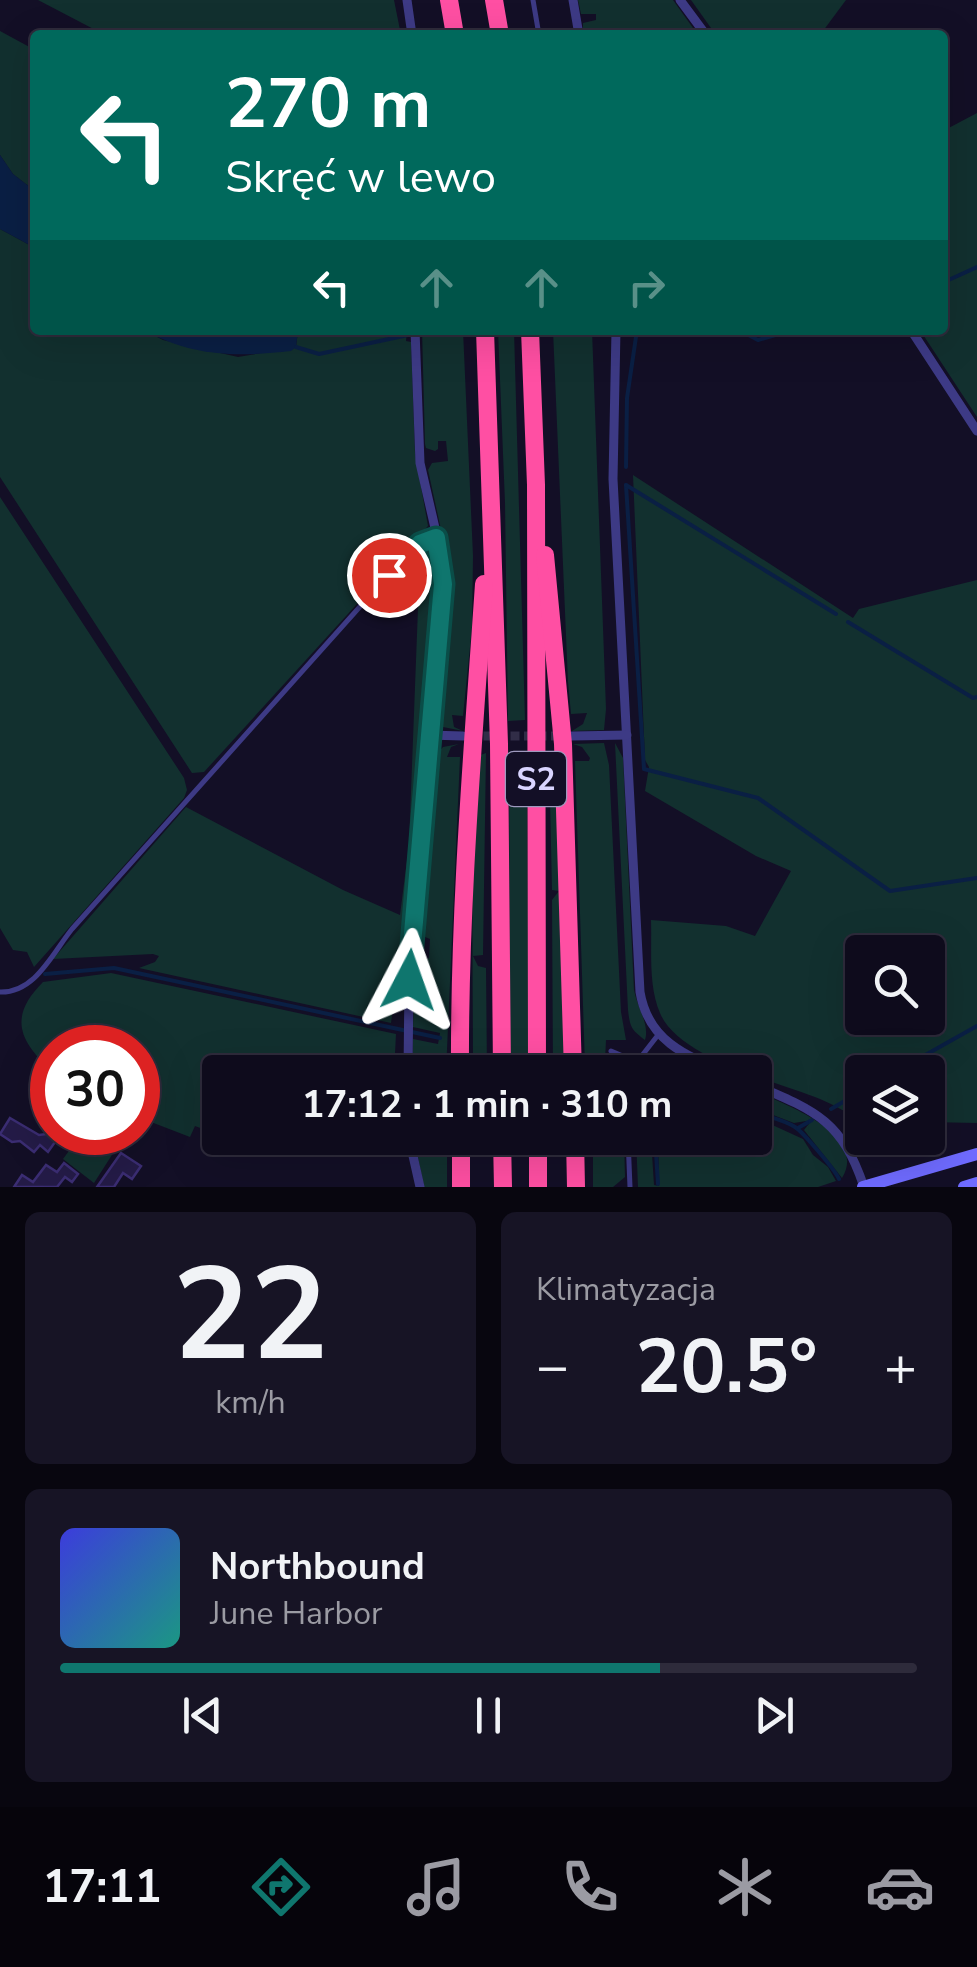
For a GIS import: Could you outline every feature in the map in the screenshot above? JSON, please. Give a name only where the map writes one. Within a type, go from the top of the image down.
[{"type":"highway","points":[[449,0],[453,30]]},
{"type":"highway","points":[[494,0],[499,30]]},
{"type":"highway","name":"S2","points":[[485,335],[499,744],[502,1055]]},
{"type":"highway","name":"S2","points":[[530,335],[536,485],[537,1055]]},
{"type":"highway","points":[[536,485],[563,744],[572,1055]]},
{"type":"highway","points":[[460,1055],[467,810],[492,499]]},
{"type":"highway","points":[[461,1155],[462,1187]]},
{"type":"highway","points":[[502,1155],[503,1187]]},
{"type":"highway","points":[[538,1155],[538,1187]]},
{"type":"highway","points":[[575,1155],[576,1187]]},
{"type":"main road","points":[[864,1187],[977,1154]]},
{"type":"main road","points":[[964,1187],[977,1183]]},
{"type":"street","points":[[406,0],[411,30]]},
{"type":"street","points":[[574,0],[578,30]]},
{"type":"street","points":[[680,0],[702,30]]},
{"type":"street","points":[[408,1055],[409,980],[443,584],[420,463],[415,335]]},
{"type":"street","points":[[616,335],[613,479],[640,992],[658,1035],[685,1055]]},
{"type":"street","points":[[914,335],[977,430]]},
{"type":"street","points":[[572,736],[627,735]]},
{"type":"street","points":[[428,736],[463,736]]},
{"type":"street","points":[[772,1092],[805,1106],[833,1126],[856,1161],[864,1187]]},
{"type":"street","points":[[413,1155],[420,1187]]},
{"type":"lane","points":[[533,0],[538,30]]},
{"type":"lane","points":[[0,992],[19,991],[28,986],[72,929],[408,554],[436,538]]},
{"type":"lane","points":[[643,1055],[658,1035]]},
{"type":"lane","points":[[611,1051],[621,1055]]},
{"type":"lane","points":[[629,1155],[630,1187]]},
{"type":"green space","points":[[38,0],[394,0],[400,30],[95,30]]},
{"type":"green space","points":[[578,0],[673,0],[694,30],[583,30],[583,23],[596,20],[596,14],[581,14]]},
{"type":"green space","points":[[691,0],[846,0],[824,30],[712,30]]},
{"type":"green space","points":[[0,31],[30,47],[30,187],[13,174],[0,155]]},
{"type":"green space","points":[[977,113],[977,417],[923,335],[948,335],[948,128]]},
{"type":"green space","points":[[0,229],[30,245],[30,335],[154,335],[238,357],[296,347],[297,335],[407,335],[406,341],[411,342],[415,453],[428,526],[204,772],[192,773],[0,477]]},
{"type":"green space","points":[[422,335],[463,335],[473,556],[472,627],[463,716],[452,715],[454,727],[463,731],[443,727],[437,718],[448,592],[442,534],[428,470],[432,463],[448,461],[446,441],[438,441],[435,451],[425,444]]},
{"type":"green space","points":[[498,335],[514,335],[525,720],[508,721]]},
{"type":"green space","points":[[553,335],[592,335],[604,730],[572,731],[583,724],[587,713],[571,714]]},
{"type":"green space","points":[[633,475],[853,618],[859,609],[977,580],[977,1123],[945,1122],[945,1055],[845,1055],[845,1112],[772,1082],[772,1055],[705,1055],[670,1029],[660,1013],[654,991],[651,920],[726,926],[755,936],[791,871],[756,856],[645,791],[649,767],[645,760]]},
{"type":"green space","points":[[0,497],[184,778],[187,790],[34,967],[27,952],[13,950],[0,928]]},
{"type":"green space","points":[[417,556],[433,559],[436,569],[435,604],[422,720],[415,838],[391,1023],[139,968],[155,962],[159,956],[153,954],[53,959],[186,807],[343,890],[400,915],[409,844],[419,582],[379,595]]},
{"type":"green space","points":[[604,743],[609,765],[621,1012],[626,1040],[606,1040],[605,1055],[585,1055],[575,761],[590,758],[582,747],[573,744]]},
{"type":"green space","points":[[615,743],[623,758],[634,990],[645,1022],[645,1040],[632,1028],[628,1010]]},
{"type":"green space","points":[[459,744],[451,747],[447,757],[460,757],[447,1055],[413,1055],[413,1039],[438,1044],[440,1033],[413,1027],[415,965],[429,958],[430,939],[416,930],[432,760],[443,747]]},
{"type":"green space","points":[[486,753],[483,955],[473,956],[478,966],[486,968],[487,1055],[473,1055],[472,914],[478,756]]},
{"type":"green space","points":[[527,755],[529,1055],[510,1055],[509,756]]},
{"type":"green space","points":[[549,756],[555,756],[566,1055],[553,1055],[552,900],[559,891],[552,890]]},
{"type":"green space","points":[[111,973],[396,1034],[395,1055],[202,1055],[202,1129],[195,1126],[190,1137],[160,1125],[160,1025],[30,1025],[30,1046],[22,1018],[25,1006],[43,982]]},
{"type":"green space","points":[[772,1099],[802,1113],[834,1135],[844,1148],[847,1162],[842,1178],[804,1130],[812,1120],[794,1123],[772,1115]]},
{"type":"green space","points":[[772,1125],[803,1139],[836,1181],[818,1187],[638,1187],[637,1155],[652,1155],[654,1185],[659,1186],[658,1155],[772,1155]]},
{"type":"green space","points":[[66,1155],[112,1155],[94,1183],[63,1159]]},
{"type":"green space","points":[[417,1155],[447,1155],[447,1187],[424,1187]]},
{"type":"green space","points":[[593,1155],[624,1155],[625,1177],[613,1187],[593,1187]]},
{"type":"water","points":[[0,155],[13,174],[30,187],[30,245],[0,229]]},
{"type":"water","points":[[154,335],[297,335],[296,347],[291,351],[252,354],[198,350]]},
{"type":"building","points":[[10,1118],[30,1130],[30,1149],[20,1141],[12,1142],[0,1134]]},
{"type":"building","points":[[120,1155],[141,1166],[132,1179],[123,1173],[114,1187],[97,1187]]},
{"type":"building","points":[[64,1163],[78,1174],[72,1182],[65,1177],[57,1187],[14,1187],[22,1175],[33,1182],[46,1165],[57,1172]]},
{"type":"waterway","points":[[948,280],[977,267]]},
{"type":"waterway","points":[[296,347],[319,354],[408,335]]},
{"type":"waterway","points":[[626,467],[627,398],[636,335]]},
{"type":"waterway","points":[[748,335],[758,340],[776,335]]},
{"type":"waterway","points":[[626,485],[644,769],[758,798],[890,891],[977,878]]},
{"type":"waterway","points":[[626,485],[836,614]]},
{"type":"waterway","points":[[848,622],[977,697]]},
{"type":"waterway","points":[[45,974],[114,968],[440,1038]]},
{"type":"waterway","points":[[925,1055],[977,1026]]},
{"type":"waterway","points":[[831,1109],[845,1101]]},
{"type":"waterway","points":[[772,1117],[805,1136],[839,1179]]},
{"type":"waterway","points":[[798,1128],[812,1120]]},
{"type":"waterway","points":[[656,1155],[658,1184]]},
{"type":"tunnel","points":[[470,736],[565,736]]},
{"type":"route","points":[[389,575],[420,544],[436,538],[443,584],[409,980]]}]
